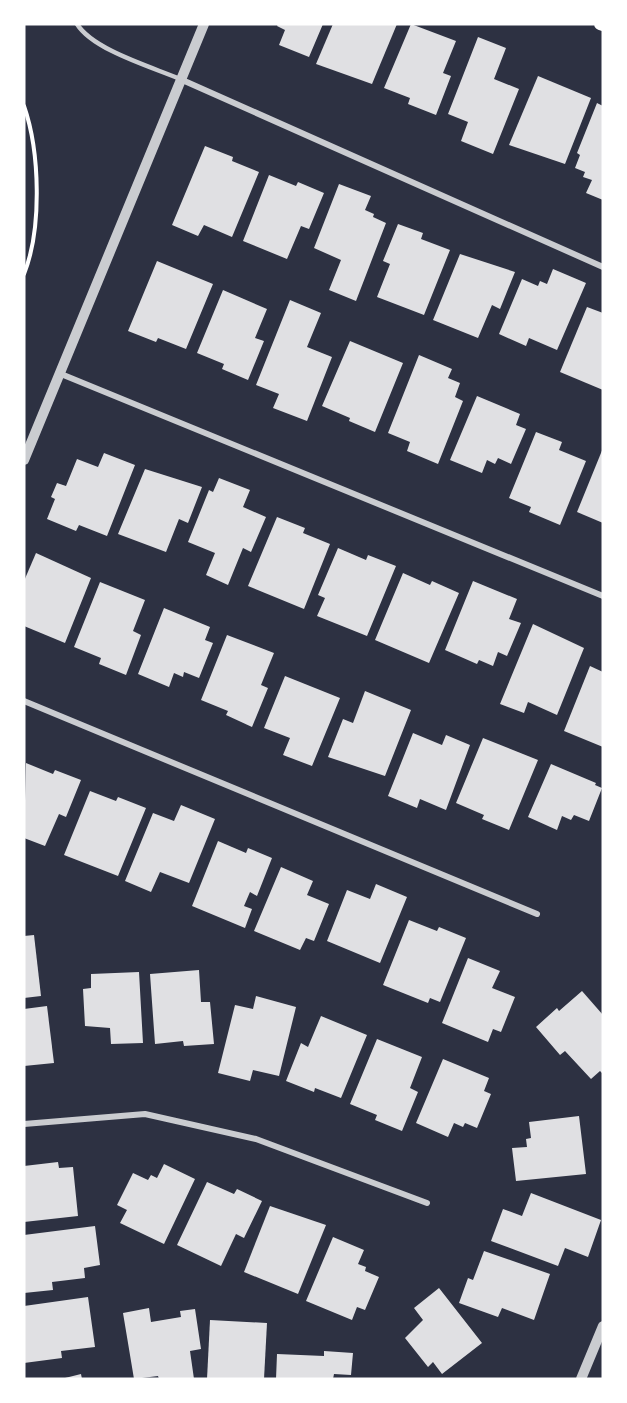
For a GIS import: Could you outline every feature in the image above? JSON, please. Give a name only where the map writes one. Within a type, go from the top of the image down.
[{"type":"street","points":[[24,460],[204,24]]},
{"type":"street","points":[[180,79],[603,267]]},
{"type":"street","points":[[61,374],[603,596]]},
{"type":"street","points":[[24,701],[537,914]]},
{"type":"street","points":[[24,1124],[145,1114],[256,1139],[427,1203]]},
{"type":"street","points":[[581,1379],[603,1326]]},
{"type":"lane","points":[[76,24],[81,32],[105,46],[180,79]]},
{"type":"path","points":[[24,106],[36,177],[38,223],[24,274]]},
{"type":"building","points":[[278,24],[323,24],[309,57],[279,45],[285,30],[277,26]]},
{"type":"building","points":[[333,24],[397,24],[372,84],[316,64]]},
{"type":"building","points":[[411,24],[456,41],[443,73],[451,76],[436,115],[408,104],[410,98],[384,88]]},
{"type":"building","points":[[478,37],[506,48],[494,79],[519,89],[493,154],[461,141],[468,122],[448,114]]},
{"type":"building","points":[[538,76],[591,98],[565,164],[509,145]]},
{"type":"building","points":[[597,103],[603,106],[603,200],[586,193],[592,180],[583,177],[585,172],[575,168],[580,155],[577,153]]},
{"type":"building","points":[[205,146],[233,157],[232,161],[259,172],[232,237],[204,225],[198,236],[172,225]]},
{"type":"building","points":[[269,175],[296,186],[298,182],[324,193],[309,229],[301,226],[287,259],[243,241]]},
{"type":"building","points":[[339,184],[371,196],[365,210],[386,223],[356,301],[329,290],[341,260],[314,248]]},
{"type":"building","points":[[398,224],[423,233],[421,239],[450,250],[424,315],[377,297],[390,264],[383,261]]},
{"type":"building","points":[[460,254],[515,272],[500,309],[492,305],[478,338],[433,320]]},
{"type":"building","points":[[157,261],[213,284],[186,349],[158,338],[156,342],[128,331]]},
{"type":"building","points":[[553,269],[586,283],[557,350],[529,338],[526,346],[499,334],[522,279],[538,286],[540,281],[547,284]]},
{"type":"building","points":[[223,290],[267,309],[255,338],[264,341],[248,380],[222,369],[224,364],[197,353]]},
{"type":"building","points":[[290,300],[321,313],[307,347],[332,357],[307,421],[273,408],[279,394],[256,385]]},
{"type":"building","points":[[587,307],[603,313],[603,390],[560,372]]},
{"type":"building","points":[[350,341],[403,363],[375,432],[322,406]]},
{"type":"building","points":[[419,355],[452,369],[448,378],[460,383],[455,397],[463,401],[438,464],[407,451],[410,442],[388,433]]},
{"type":"building","points":[[477,396],[520,414],[516,425],[526,429],[511,464],[498,458],[495,464],[487,460],[482,473],[450,460]]},
{"type":"building","points":[[536,432],[562,442],[559,450],[586,461],[560,525],[529,512],[531,507],[509,498]]},
{"type":"building","points":[[603,448],[603,523],[577,512]]},
{"type":"building","points":[[104,453],[135,465],[107,536],[79,525],[76,531],[47,519],[55,499],[51,497],[57,483],[66,486],[77,459],[98,467]]},
{"type":"building","points":[[145,469],[202,487],[188,523],[179,519],[166,552],[118,534]]},
{"type":"building","points":[[219,478],[250,490],[243,507],[266,517],[251,552],[243,548],[228,585],[206,575],[215,553],[188,542],[209,490],[213,492]]},
{"type":"building","points":[[277,517],[305,528],[303,533],[330,544],[304,609],[248,586]]},
{"type":"building","points":[[338,548],[366,560],[368,555],[396,566],[367,636],[317,616],[325,598],[318,595]]},
{"type":"building","points":[[36,553],[91,578],[65,643],[24,626],[24,581]]},
{"type":"building","points":[[403,573],[430,585],[432,581],[459,593],[429,663],[375,640]]},
{"type":"building","points":[[473,581],[517,599],[509,619],[521,623],[507,656],[498,652],[493,666],[479,660],[477,664],[445,650]]},
{"type":"building","points":[[100,582],[145,600],[133,631],[141,635],[126,675],[99,664],[101,658],[74,647]]},
{"type":"building","points":[[164,608],[210,627],[205,640],[213,643],[199,678],[184,672],[183,677],[174,673],[169,687],[138,674]]},
{"type":"building","points":[[533,624],[584,648],[557,715],[528,702],[524,713],[500,704]]},
{"type":"building","points":[[227,635],[274,653],[261,685],[268,688],[252,727],[226,715],[228,711],[201,700]]},
{"type":"building","points":[[590,666],[603,672],[603,747],[564,731]]},
{"type":"building","points":[[285,676],[340,698],[312,766],[283,755],[290,738],[264,728]]},
{"type":"building","points":[[365,691],[411,710],[385,776],[328,757],[343,719],[353,723]]},
{"type":"building","points":[[413,733],[442,745],[446,735],[470,745],[446,810],[420,799],[417,808],[388,796]]},
{"type":"building","points":[[483,738],[538,760],[509,830],[482,819],[484,815],[456,803]]},
{"type":"building","points":[[26,763],[53,774],[55,770],[81,780],[66,817],[59,814],[45,846],[24,838]]},
{"type":"building","points":[[551,764],[596,783],[595,785],[602,788],[589,821],[574,815],[571,820],[562,816],[557,830],[528,817]]},
{"type":"building","points":[[90,791],[116,801],[118,797],[146,808],[118,876],[64,855]]},
{"type":"building","points":[[181,805],[215,819],[189,883],[160,872],[151,892],[125,881],[153,813],[174,821]]},
{"type":"building","points":[[218,841],[246,853],[248,848],[272,858],[257,896],[250,892],[244,906],[252,909],[245,928],[192,906]]},
{"type":"building","points":[[281,867],[313,881],[307,895],[329,904],[314,941],[306,938],[300,950],[254,931]]},
{"type":"building","points":[[376,884],[407,897],[380,963],[327,941],[347,890],[370,899]]},
{"type":"building","points":[[409,920],[437,931],[439,927],[466,938],[440,1002],[430,998],[428,1003],[383,985]]},
{"type":"building","points":[[34,935],[41,996],[24,998],[24,936]]},
{"type":"building","points":[[468,958],[500,971],[492,988],[515,997],[501,1032],[493,1029],[488,1042],[442,1023]]},
{"type":"building","points":[[199,970],[201,1002],[210,1002],[214,1044],[184,1046],[183,1041],[155,1044],[150,974]]},
{"type":"building","points":[[139,972],[143,1043],[111,1044],[110,1028],[85,1026],[83,989],[91,988],[91,974]]},
{"type":"building","points":[[582,991],[603,1015],[603,1074],[600,1071],[591,1079],[565,1051],[560,1055],[536,1027],[557,1008],[559,1011]]},
{"type":"building","points":[[256,996],[296,1007],[279,1076],[253,1070],[250,1081],[218,1073],[235,1005],[253,1009]]},
{"type":"building","points":[[47,1006],[54,1063],[24,1066],[24,1009]]},
{"type":"building","points":[[321,1016],[367,1035],[341,1098],[315,1088],[314,1092],[286,1081],[301,1043],[308,1047]]},
{"type":"building","points":[[377,1039],[422,1057],[410,1088],[418,1092],[402,1131],[375,1120],[377,1115],[350,1104]]},
{"type":"building","points":[[443,1059],[489,1078],[484,1091],[491,1094],[477,1128],[465,1123],[463,1127],[454,1123],[448,1137],[416,1123]]},
{"type":"building","points":[[579,1116],[586,1174],[516,1181],[512,1148],[527,1147],[526,1139],[531,1138],[529,1122]]},
{"type":"building","points":[[58,1162],[59,1168],[73,1167],[78,1216],[24,1222],[24,1166]]},
{"type":"building","points":[[164,1164],[195,1179],[164,1244],[120,1223],[127,1210],[117,1205],[133,1173],[148,1180],[151,1175],[157,1178]]},
{"type":"building","points":[[207,1182],[234,1194],[237,1189],[262,1201],[244,1238],[236,1234],[221,1266],[177,1245]]},
{"type":"building","points":[[531,1193],[601,1220],[588,1257],[565,1248],[558,1266],[491,1241],[503,1209],[522,1216]]},
{"type":"building","points":[[270,1206],[326,1225],[298,1294],[244,1272]]},
{"type":"building","points":[[95,1226],[100,1265],[84,1268],[85,1278],[52,1282],[53,1290],[24,1293],[24,1235]]},
{"type":"building","points":[[333,1237],[364,1250],[358,1264],[366,1267],[365,1271],[379,1277],[365,1310],[357,1307],[352,1320],[306,1301]]},
{"type":"building","points":[[484,1251],[550,1274],[534,1320],[502,1308],[498,1317],[459,1303],[468,1278],[473,1280]]},
{"type":"building","points":[[439,1288],[482,1343],[442,1374],[433,1362],[428,1367],[405,1338],[423,1320],[414,1308]]},
{"type":"building","points":[[88,1297],[95,1347],[61,1351],[62,1358],[24,1363],[24,1306]]},
{"type":"building","points":[[149,1308],[151,1322],[181,1317],[180,1311],[195,1309],[201,1349],[190,1351],[194,1379],[159,1379],[158,1376],[134,1379],[123,1313]]},
{"type":"building","points":[[210,1320],[267,1323],[264,1379],[207,1379]]},
{"type":"building","points":[[324,1351],[353,1353],[351,1375],[334,1374],[333,1379],[276,1379],[277,1354],[324,1356]]},
{"type":"building","points":[[81,1374],[82,1379],[65,1379],[65,1378]]}]
